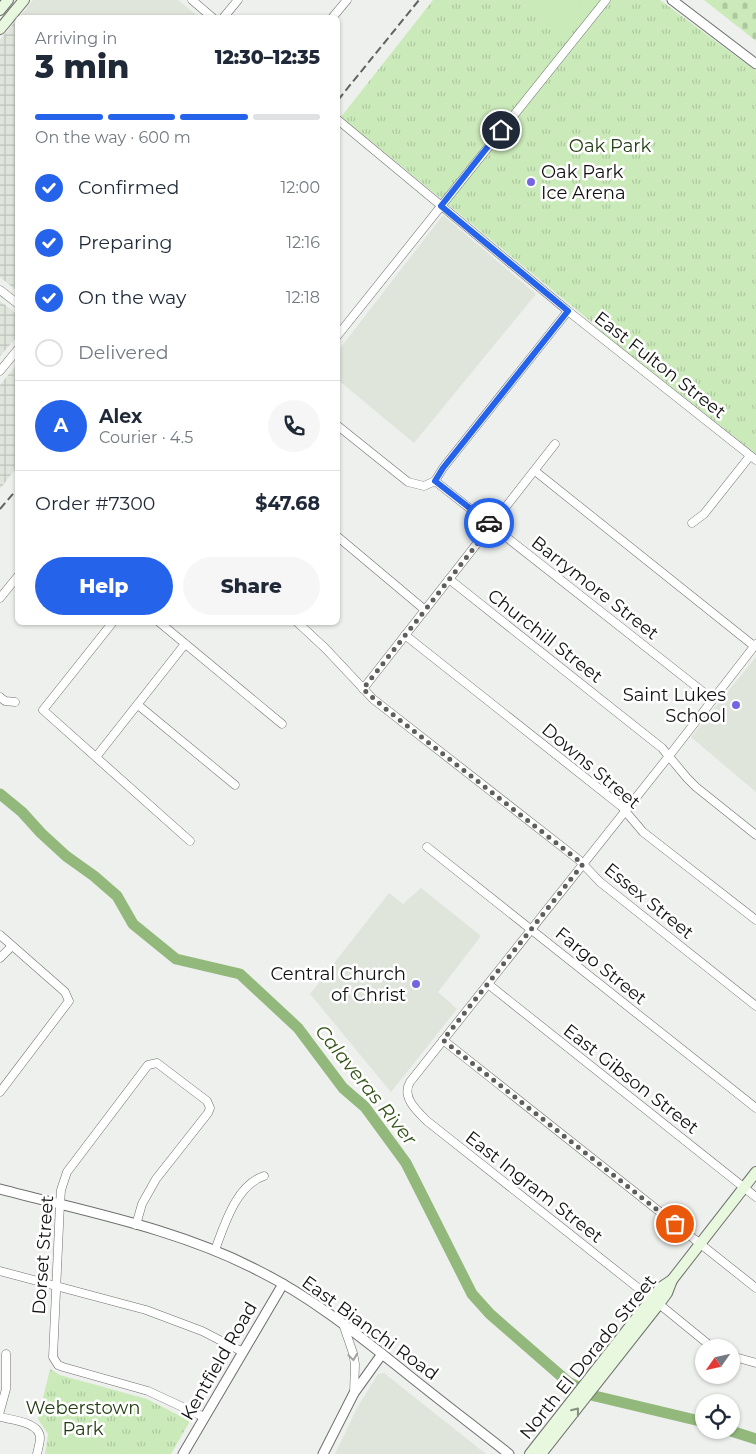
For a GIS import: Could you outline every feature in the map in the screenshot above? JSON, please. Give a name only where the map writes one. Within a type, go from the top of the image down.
[{"type":"main road","points":[[0,10],[8,0]]},
{"type":"main road","points":[[0,29],[21,1]]},
{"type":"main road","name":"North El Dorado Street","points":[[537,1450],[606,1366],[655,1302],[660,1288],[672,1280],[756,1172]]},
{"type":"street","points":[[192,0],[210,15]]},
{"type":"street","points":[[226,15],[238,0]]},
{"type":"street","points":[[334,15],[347,0]]},
{"type":"street","points":[[340,332],[606,0]]},
{"type":"street","points":[[672,0],[756,64]]},
{"type":"street","name":"East Fulton Street","points":[[340,122],[568,311],[753,458]]},
{"type":"street","points":[[0,290],[15,302]]},
{"type":"street","points":[[340,428],[408,482],[424,486],[435,481],[443,468],[568,311]]},
{"type":"street","points":[[0,371],[15,353]]},
{"type":"street","points":[[363,689],[555,444]]},
{"type":"street","points":[[692,523],[704,514],[753,458]]},
{"type":"street","points":[[535,471],[755,645],[443,1040],[756,1288]]},
{"type":"street","name":"Barrymore Street","points":[[435,481],[712,699]]},
{"type":"street","points":[[340,538],[425,610]]},
{"type":"street","name":"Churchill Street","points":[[449,579],[662,748],[696,787],[756,835]]},
{"type":"street","points":[[0,598],[15,580]]},
{"type":"street","points":[[111,625],[43,710],[190,841]]},
{"type":"street","points":[[163,625],[282,724]]},
{"type":"street","name":"Essex Street","points":[[300,625],[326,649],[363,689],[387,710],[583,864],[600,882],[756,1006]]},
{"type":"street","name":"Downs Street","points":[[405,636],[613,800],[643,832],[756,920]]},
{"type":"street","points":[[96,757],[185,644]]},
{"type":"street","points":[[0,697],[5,701],[15,702]]},
{"type":"street","points":[[138,705],[235,785]]},
{"type":"street","name":"Fargo Street","points":[[427,847],[756,1108]]},
{"type":"street","points":[[0,936],[65,992],[69,1001],[0,1092]]},
{"type":"street","points":[[0,958],[12,946]]},
{"type":"street","name":"East Gibson Street","points":[[488,984],[756,1197]]},
{"type":"street","name":"East Ingram Street","points":[[443,1040],[410,1082],[406,1092],[409,1101],[427,1121],[702,1339]]},
{"type":"street","name":"Dorset Street","points":[[136,1225],[142,1204],[156,1179],[209,1112],[210,1108],[207,1101],[161,1065],[154,1062],[148,1065],[70,1168],[62,1190],[52,1352],[55,1361],[63,1367],[148,1391],[204,1417]]},
{"type":"street","points":[[215,1250],[234,1204],[246,1188],[258,1178],[264,1176]]},
{"type":"street","name":"East Bianchi Road","points":[[0,1189],[166,1233],[215,1250],[259,1270],[343,1324],[508,1454]]},
{"type":"street","points":[[0,1272],[146,1310],[202,1331],[243,1352]]},
{"type":"street","name":"Kentfield Road","points":[[183,1454],[283,1284]]},
{"type":"street","points":[[343,1324],[354,1353],[354,1393]]},
{"type":"street","points":[[0,1411],[6,1389],[6,1354]]},
{"type":"street","points":[[323,1454],[354,1393],[382,1354]]},
{"type":"street","points":[[740,1359],[756,1363]]},
{"type":"street","points":[[0,1417],[34,1426],[38,1430],[40,1440],[37,1454]]},
{"type":"shaded area","points":[[33,0],[178,0],[197,15],[21,15]]},
{"type":"shaded area","points":[[15,21],[15,289],[0,277],[0,40]]},
{"type":"shaded area","points":[[443,215],[536,294],[414,443],[340,382],[340,348]]},
{"type":"shaded area","points":[[0,301],[15,313],[15,339],[0,356]]},
{"type":"shaded area","points":[[15,366],[15,470],[0,489],[0,385]]},
{"type":"shaded area","name":"Saint Lukes School","points":[[756,657],[756,792],[691,737]]},
{"type":"shaded area","points":[[421,888],[481,936],[438,992],[457,1009],[391,1092],[310,994],[389,893],[403,904]]},
{"type":"shaded area","points":[[384,1373],[486,1454],[335,1454],[357,1408],[378,1374]]},
{"type":"green space","name":"Oak Park","points":[[433,0],[660,0],[756,71],[756,454],[649,369],[625,354],[589,320],[341,117]]},
{"type":"green space","points":[[521,0],[581,0],[578,24],[569,35]]},
{"type":"green space","points":[[704,0],[756,0],[756,41]]},
{"type":"green space","name":"Weberstown Park","points":[[50,1369],[60,1375],[147,1399],[190,1421],[171,1454],[45,1454],[48,1434],[38,1419]]},
{"type":"green space","points":[[97,1427],[97,1454],[64,1454],[64,1428]]},
{"type":"waterway","name":"Calaveras River","points":[[0,794],[22,812],[66,856],[94,876],[117,896],[133,924],[176,959],[240,974],[298,1028],[343,1088],[365,1107],[406,1163],[472,1294],[490,1314],[568,1382],[595,1396],[695,1420]]},
{"type":"waterway","name":"Calaveras River","points":[[740,1434],[756,1439]]},
{"type":"railway","points":[[340,98],[419,0]]},
{"type":"railway","points":[[0,509],[15,492]]},
{"type":"way so far","points":[[489,523],[492,525],[363,689],[373,699],[583,864],[443,1040],[675,1224]]},
{"type":"place","name":"Oak Park Ice Arena","points":[[531,182]]},
{"type":"place","name":"Saint Lukes School","points":[[736,705]]},
{"type":"place","name":"Central Church of Christ","points":[[416,984]]},
{"type":"route","points":[[489,523],[435,481],[443,468],[568,311],[441,206],[501,130]]}]
